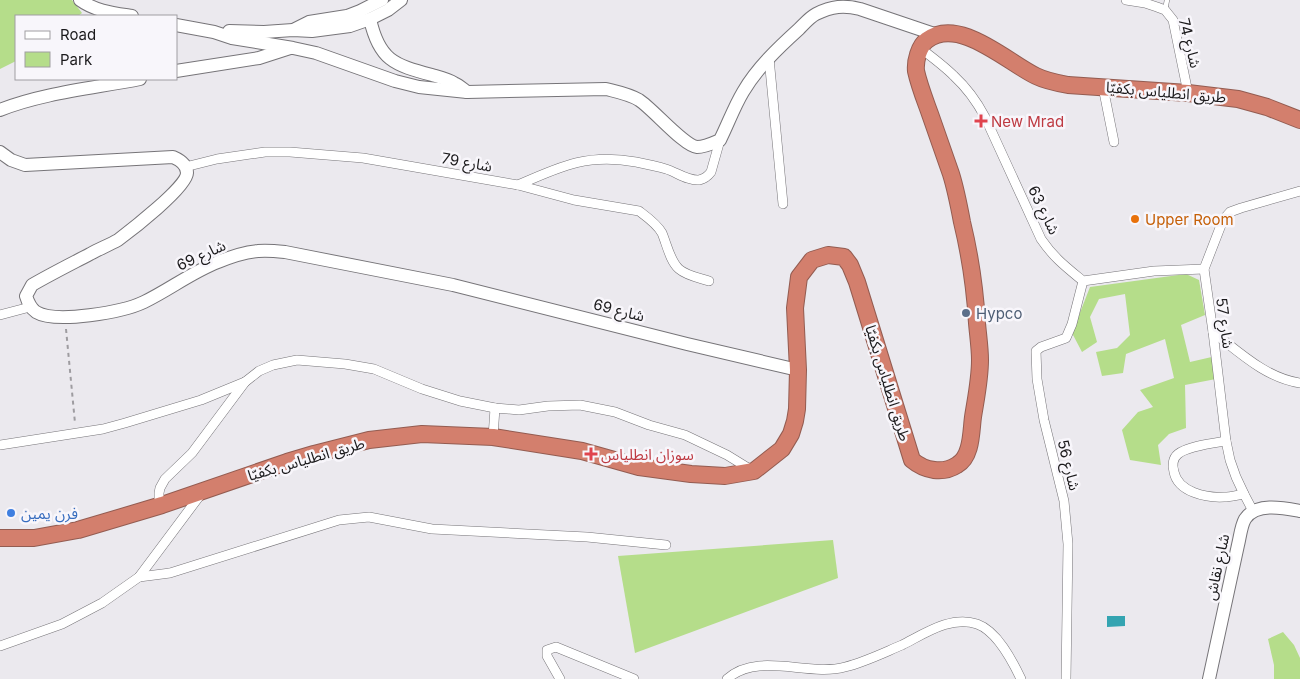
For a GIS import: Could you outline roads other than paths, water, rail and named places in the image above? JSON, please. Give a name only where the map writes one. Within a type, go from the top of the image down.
[{"type":"highway","name":"طريق انطلياس بكفيّا","points":[[937,35],[950,33],[966,36],[1050,82],[1238,98],[1300,120]]},
{"type":"highway","points":[[920,48],[927,40],[937,35]]},
{"type":"highway","name":"طريق انطلياس بكفيّا","points":[[0,538],[34,538],[78,530],[203,492],[287,462],[369,440],[422,434],[493,438],[582,451],[640,466],[691,474],[725,476],[754,471],[782,449],[791,434],[797,409],[798,370],[795,308],[799,277],[812,260],[828,255],[844,257],[850,265],[857,282],[912,460],[919,466],[929,470],[943,470],[960,464],[965,457],[969,445],[976,403],[980,360],[976,302],[968,246],[952,176],[923,95],[916,69],[920,48]]},
{"type":"street","points":[[80,0],[89,6],[98,5],[129,15]]},
{"type":"street","points":[[293,30],[309,22],[354,14],[382,0]]},
{"type":"street","points":[[214,32],[312,31],[350,26],[388,10],[401,0]]},
{"type":"street","name":"شارع 74","points":[[1126,0],[1145,3],[1165,10],[1173,20],[1188,93]]},
{"type":"street","points":[[518,185],[572,163],[597,159],[635,162],[665,169],[693,180],[700,180],[708,176],[711,172],[720,140],[743,92],[752,78],[769,58],[814,14],[830,8],[848,3],[860,9],[937,35]]},
{"type":"street","points":[[370,19],[379,46],[391,60],[400,66],[454,83],[467,92]]},
{"type":"street","points":[[178,25],[331,57],[395,81],[419,87],[467,92],[606,88],[628,94],[640,100],[687,142],[696,147],[720,140]]},
{"type":"street","points":[[178,71],[258,58],[293,48]]},
{"type":"street","name":"شارع 63","points":[[920,48],[953,74],[975,100],[985,117],[1041,239],[1062,265],[1084,281]]},
{"type":"street","points":[[769,58],[783,204]]},
{"type":"street","points":[[0,110],[37,99],[135,80]]},
{"type":"street","points":[[1103,87],[1114,142]]},
{"type":"street","points":[[0,152],[11,160],[25,165],[173,157],[181,160],[186,167],[187,174],[180,187],[117,240],[32,285],[26,296],[30,307],[0,315]]},
{"type":"street","name":"شارع 79","points":[[186,167],[216,159],[265,152],[290,152],[363,158],[518,185],[574,200],[639,211],[647,216],[660,231],[679,269],[709,281]]},
{"type":"street","name":"شارع 57","points":[[1253,511],[1233,468],[1226,441],[1204,269],[1223,220],[1230,212],[1300,191]]},
{"type":"street","name":"شارع 69","points":[[30,307],[41,314],[65,317],[130,308],[207,267],[230,258],[258,250],[285,252],[453,285],[798,370]]},
{"type":"street","points":[[1084,281],[1154,271],[1204,269]]},
{"type":"street","name":"شارع 56","points":[[1066,679],[1068,544],[1064,501],[1036,379],[1036,351],[1041,347],[1066,338],[1072,324],[1084,281]]},
{"type":"street","points":[[1213,332],[1261,369],[1300,384]]},
{"type":"street","points":[[162,505],[159,493],[165,479],[192,453],[245,382],[259,371],[273,365],[297,360],[374,369],[422,390],[460,401],[495,408],[518,410],[548,406],[580,405],[616,412],[649,425],[685,435],[727,455],[754,471]]},
{"type":"street","points":[[0,445],[103,429],[201,400],[245,382]]},
{"type":"street","points":[[493,438],[495,408]]},
{"type":"street","points":[[1226,441],[1186,450],[1178,454],[1174,459],[1173,470],[1176,478],[1185,489],[1195,493],[1223,497],[1244,494]]},
{"type":"street","points":[[0,646],[62,624],[102,603],[139,577],[203,492]]},
{"type":"street","points":[[1253,511],[1269,508],[1300,511]]},
{"type":"street","name":"شارع نقاش","points":[[1209,679],[1243,524],[1246,517],[1253,511]]},
{"type":"street","points":[[139,577],[170,573],[339,520],[369,517],[432,529],[587,537],[666,545]]},
{"type":"street","points":[[727,679],[733,673],[766,665],[822,670],[843,668],[866,661],[937,627],[961,621],[978,624],[995,636],[1013,661],[1021,679]]},
{"type":"street","points":[[560,679],[547,656],[547,650],[556,647],[634,679]]},
{"type":"lane","points":[[1165,10],[1167,0]]},
{"type":"water","points":[[1107,616],[1125,616],[1125,626],[1107,627]]},
{"type":"place","name":"New Mrad","points":[[981,121]]},
{"type":"place","name":"Upper Room","points":[[1135,219]]},
{"type":"place","name":"Hypco","points":[[966,313]]},
{"type":"place","name":"سوزان انطلياس","points":[[591,454]]},
{"type":"place","name":"فرن يمين","points":[[11,513]]}]
